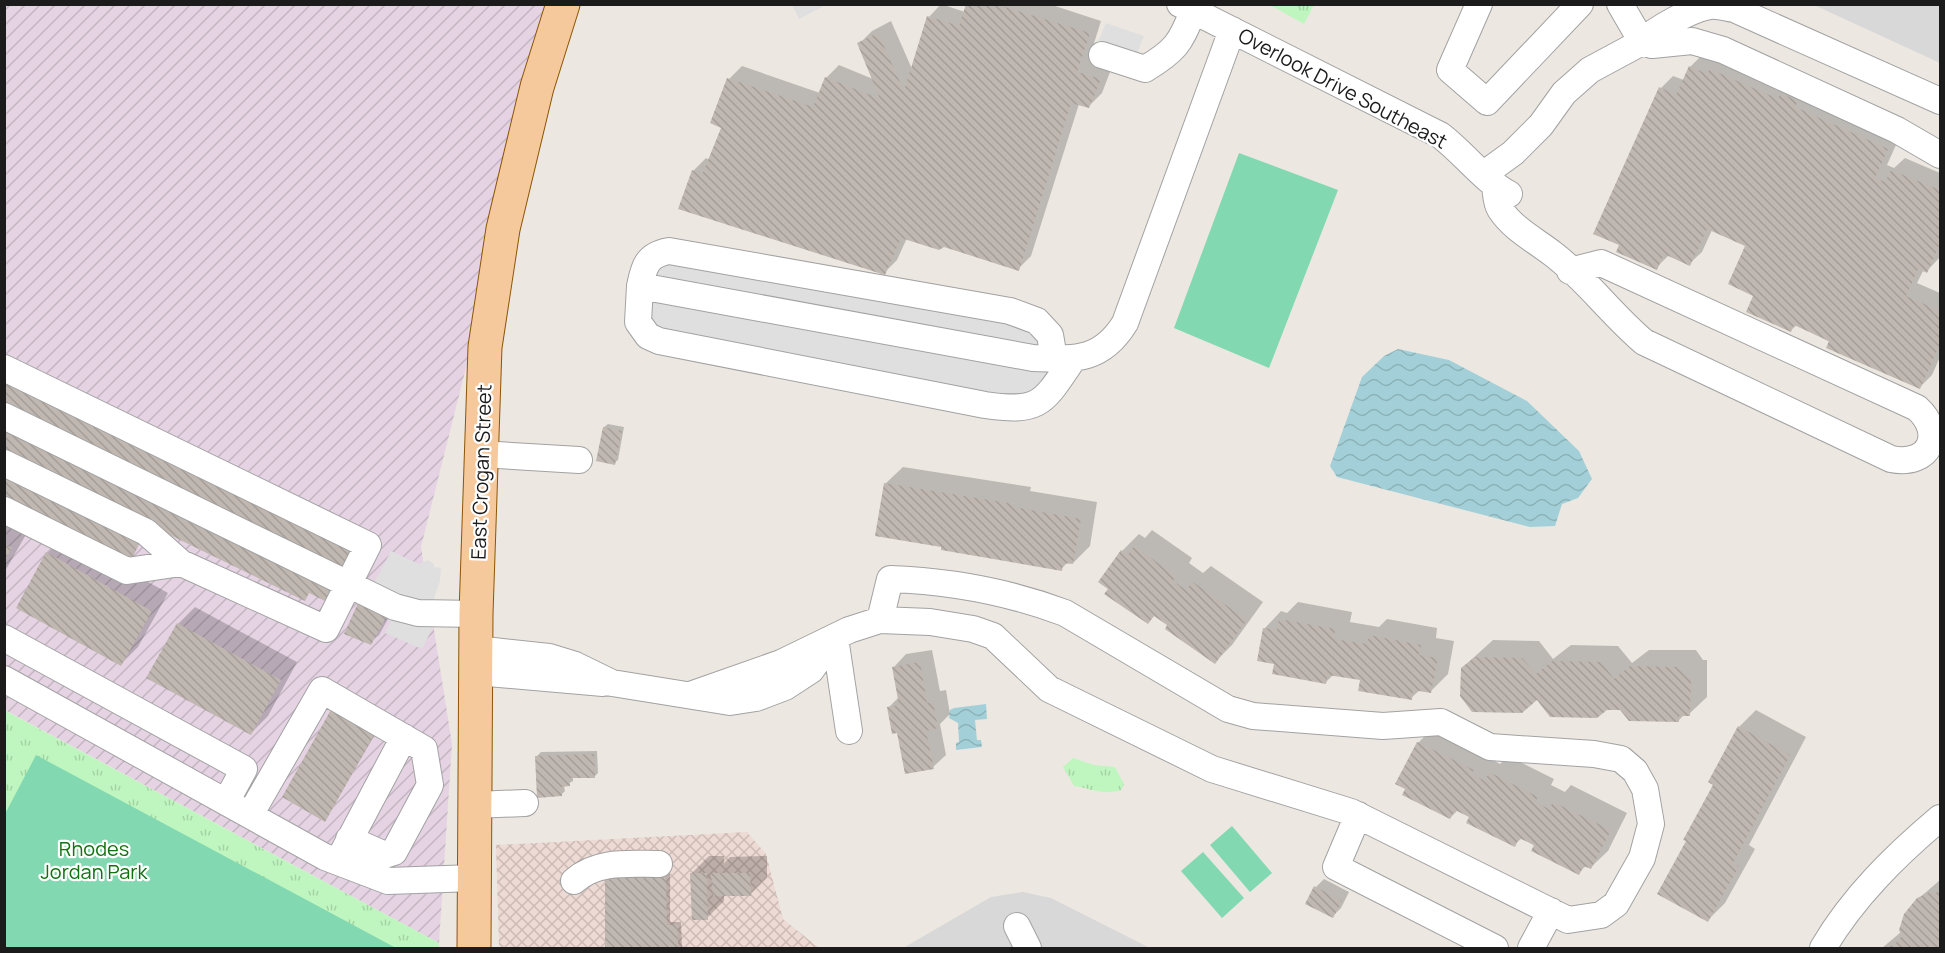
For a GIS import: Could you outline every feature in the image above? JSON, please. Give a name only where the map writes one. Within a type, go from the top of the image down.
[{"type":"main road","name":"East Crogan Street","points":[[474,948],[476,614],[484,347],[503,229],[537,87],[562,4]]},
{"type":"street","points":[[1479,4],[1450,70],[1487,102],[1580,4]]},
{"type":"street","points":[[1620,4],[1642,42],[1652,45],[1692,41],[1723,50],[1897,129],[1941,155]]},
{"type":"street","points":[[1489,180],[1541,125],[1564,93],[1590,70],[1642,42],[1650,34],[1690,13],[1710,6],[1734,9],[1941,101]]},
{"type":"street","points":[[1102,55],[1145,69],[1170,54],[1187,8]]},
{"type":"street","name":"Overlook Drive Southeast","points":[[1187,8],[1440,135],[1489,180],[1510,195],[1544,236],[1562,263],[1644,342],[1892,459],[1907,462],[1917,459],[1927,451],[1932,441],[1931,422],[1917,408],[1601,263],[1562,263]]},
{"type":"street","points":[[640,286],[1033,358],[1087,357],[1108,345],[1125,323],[1232,30]]},
{"type":"street","points":[[669,251],[1010,311],[1037,321],[1050,335],[1064,359],[1048,396],[1034,406],[1013,409],[984,405],[659,341],[648,336],[638,322],[640,286],[644,266],[650,258],[669,251]]},
{"type":"street","points":[[4,368],[368,545],[327,629],[181,563],[146,532],[4,463]]},
{"type":"street","points":[[4,416],[405,610],[440,614],[476,614]]},
{"type":"street","points":[[481,454],[579,459]]},
{"type":"street","points":[[4,510],[127,571],[181,563]]},
{"type":"street","points":[[476,661],[693,694],[730,702],[756,698],[768,681],[785,687],[811,670],[835,638],[880,620],[930,622],[993,636],[1049,689],[1212,769],[1358,815],[1568,920],[1601,915],[1616,904],[1642,858],[1651,824],[1645,789],[1635,771],[1621,759],[1594,754],[1490,747],[1441,722],[1383,726],[1253,716],[1228,709],[1065,613],[1041,604],[942,581],[890,579],[880,620]]},
{"type":"street","points":[[4,638],[244,769],[226,802]]},
{"type":"street","points":[[835,638],[849,731]]},
{"type":"street","points":[[4,680],[337,862],[388,881],[474,878]]},
{"type":"street","points":[[250,815],[322,690],[424,749],[430,785],[394,852],[385,855],[349,839]]},
{"type":"street","points":[[103,734],[121,702]]},
{"type":"street","points":[[337,862],[404,737]]},
{"type":"street","points":[[475,804],[525,803]]},
{"type":"street","points":[[1358,815],[1336,867],[1495,948]]},
{"type":"street","points":[[1823,948],[1842,915],[1890,863],[1941,818]]},
{"type":"street","points":[[574,881],[584,872],[599,866],[659,864]]},
{"type":"street","points":[[1531,948],[1551,911]]},
{"type":"shaded area","points":[[4,5],[557,5],[421,547],[452,744],[439,943],[5,710]]},
{"type":"shaded area","points":[[792,5],[826,5],[799,19]]},
{"type":"shaded area","points":[[1814,5],[1940,5],[1940,63]]},
{"type":"shaded area","points":[[1106,23],[1144,36],[1134,61],[1095,49]]},
{"type":"shaded area","points":[[644,256],[1044,324],[1055,402],[652,350]]},
{"type":"shaded area","points":[[391,551],[419,564],[428,560],[434,564],[434,567],[441,568],[440,581],[434,598],[438,606],[434,625],[422,649],[385,633],[391,621],[388,620],[390,615],[363,604]]},
{"type":"shaded area","points":[[747,832],[766,854],[783,919],[819,948],[499,948],[496,845]]},
{"type":"shaded area","points":[[1023,892],[1051,898],[1150,948],[903,948],[991,897]]},
{"type":"green space","points":[[1270,5],[1314,5],[1304,24]]},
{"type":"green space","points":[[1239,153],[1338,190],[1269,368],[1174,328]]},
{"type":"green space","name":"Rhodes Jordan Park","points":[[4,710],[439,943],[439,948],[5,948]]},
{"type":"green space","name":"Rhodes Jordan Park","points":[[36,755],[396,948],[5,948],[5,814]]},
{"type":"green space","points":[[1073,758],[1094,765],[1115,767],[1124,784],[1121,790],[1103,792],[1074,786],[1063,767]]},
{"type":"green space","points":[[1232,826],[1272,873],[1250,892],[1210,845]]},
{"type":"green space","points":[[1203,852],[1244,898],[1222,918],[1181,871]]},
{"type":"water","points":[[1398,349],[1449,360],[1527,401],[1579,451],[1592,479],[1578,498],[1562,504],[1555,526],[1530,527],[1337,477],[1330,466],[1362,377],[1384,356]]},
{"type":"water","points":[[986,704],[987,719],[975,720],[977,740],[981,740],[982,747],[956,750],[956,743],[959,742],[958,723],[949,718],[950,710]]},
{"type":"building","points":[[966,4],[995,4],[1090,33],[1077,72],[1101,79],[1089,108],[1071,103],[1019,271],[944,247],[939,250],[901,238],[885,275],[678,209],[692,170],[702,175],[721,128],[710,123],[727,78],[813,107],[825,77],[880,99],[857,43],[878,33],[904,91],[927,16],[959,26]]},
{"type":"building","points":[[1689,66],[1707,74],[1710,69],[1778,99],[1780,93],[1798,101],[1795,107],[1888,149],[1875,178],[1885,182],[1891,170],[1940,190],[1940,244],[1927,273],[1918,269],[1906,296],[1940,311],[1940,344],[1920,389],[1826,348],[1829,341],[1794,325],[1791,332],[1746,312],[1753,296],[1728,284],[1745,246],[1707,229],[1690,266],[1664,254],[1657,270],[1616,252],[1619,245],[1593,234],[1659,87],[1676,95]]},
{"type":"building","points":[[4,380],[355,551],[345,572],[4,406]]},
{"type":"building","points":[[4,426],[338,589],[331,604],[309,593],[305,601],[4,454]]},
{"type":"building","points":[[603,427],[622,431],[615,465],[596,461]]},
{"type":"building","points":[[4,473],[141,540],[130,563],[4,501]]},
{"type":"building","points":[[884,483],[1014,504],[1014,507],[1081,519],[1073,564],[1063,563],[1062,571],[875,536]]},
{"type":"building","points":[[4,544],[12,548],[4,562]]},
{"type":"building","points":[[1134,546],[1176,576],[1173,581],[1186,590],[1193,582],[1247,620],[1215,664],[1165,629],[1167,625],[1154,616],[1148,624],[1104,594],[1108,589],[1098,582],[1121,550],[1128,555]]},
{"type":"building","points":[[46,552],[152,611],[121,666],[16,608]]},
{"type":"building","points":[[359,601],[387,616],[371,645],[344,634]]},
{"type":"building","points":[[1279,619],[1335,629],[1334,639],[1367,644],[1369,635],[1421,645],[1419,655],[1438,658],[1431,693],[1413,690],[1412,700],[1358,691],[1360,680],[1328,675],[1326,684],[1272,674],[1274,664],[1257,661],[1263,628],[1277,630]]},
{"type":"building","points":[[177,623],[281,680],[251,735],[146,678]]},
{"type":"building","points":[[1475,657],[1522,658],[1536,674],[1552,661],[1601,662],[1614,679],[1630,666],[1678,667],[1686,677],[1691,677],[1690,716],[1679,716],[1679,722],[1629,721],[1620,710],[1607,710],[1597,718],[1550,717],[1537,700],[1522,713],[1472,712],[1460,696],[1461,668]]},
{"type":"building","points":[[920,662],[927,703],[933,702],[938,728],[926,731],[934,769],[905,774],[897,733],[892,734],[887,707],[899,705],[892,667]]},
{"type":"building","points":[[333,706],[377,730],[325,822],[282,797]]},
{"type":"building","points":[[1738,726],[1790,755],[1733,863],[1739,866],[1708,922],[1657,894],[1713,785],[1708,782]]},
{"type":"building","points":[[1417,742],[1474,770],[1471,774],[1485,781],[1489,772],[1538,797],[1535,802],[1549,809],[1553,802],[1611,830],[1591,869],[1584,866],[1579,875],[1531,851],[1534,845],[1519,838],[1515,847],[1466,823],[1469,817],[1455,810],[1450,819],[1402,795],[1405,789],[1395,784]]},
{"type":"building","points":[[594,754],[595,778],[569,778],[570,786],[561,787],[562,796],[537,798],[535,756]]},
{"type":"building","points":[[690,873],[707,873],[708,920],[692,920]]},
{"type":"building","points":[[711,873],[750,873],[751,896],[713,896]]},
{"type":"building","points":[[666,877],[667,925],[678,925],[678,948],[605,948],[605,878]]},
{"type":"building","points":[[1314,886],[1342,901],[1333,918],[1305,904]]},
{"type":"building","points":[[1940,888],[1940,948],[1881,948],[1894,945],[1902,936],[1899,930],[1904,914],[1917,898],[1930,892],[1935,894]]}]
